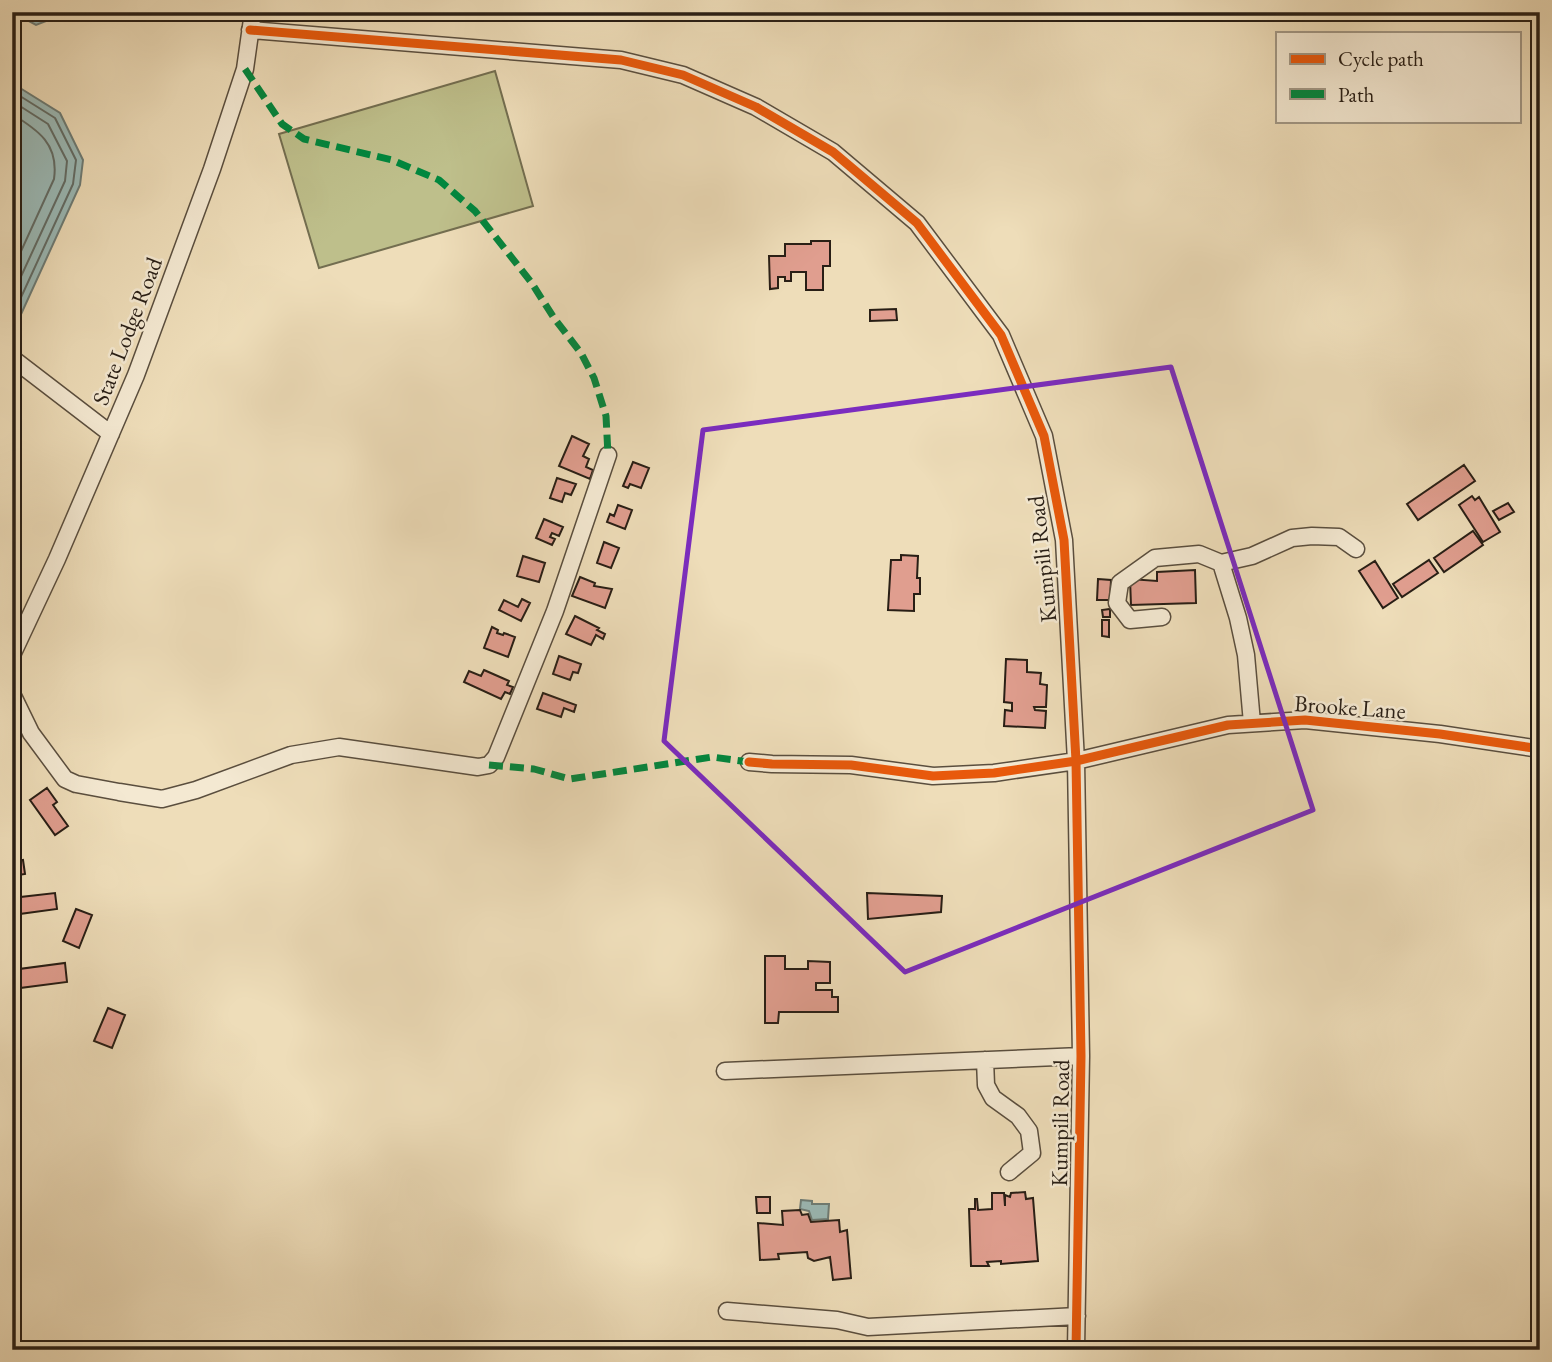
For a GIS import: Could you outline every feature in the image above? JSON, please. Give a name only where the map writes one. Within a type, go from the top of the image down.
[{"type":"street","name":"State Lodge Road","points":[[12,655],[57,559],[136,375],[212,169],[245,69],[253,12]]},
{"type":"street","name":"Kumpili Road","points":[[250,30],[621,60],[683,75],[755,107],[833,152],[918,223],[1001,335],[1044,436],[1064,540],[1076,761],[1081,1056],[1076,1350]]},
{"type":"street","points":[[12,358],[111,434]]},
{"type":"street","points":[[12,694],[31,733],[65,779],[76,784],[162,799],[196,790],[290,755],[340,747],[478,767],[489,765],[496,757],[555,611],[608,455]]},
{"type":"street","points":[[1162,617],[1130,620],[1117,603],[1120,583],[1155,558],[1199,554],[1221,563],[1252,556],[1292,538],[1312,536],[1339,537],[1356,549]]},
{"type":"street","points":[[1221,563],[1246,655],[1252,723]]},
{"type":"street","name":"Brooke Lane","points":[[749,762],[851,765],[933,776],[994,773],[1076,761],[1228,725],[1305,720],[1440,734],[1540,749]]},
{"type":"street","points":[[725,1071],[1081,1056]]},
{"type":"street","points":[[985,1060],[986,1085],[993,1098],[1018,1116],[1029,1131],[1032,1153],[1009,1172]]},
{"type":"street","points":[[727,1311],[837,1320],[868,1327],[1077,1316]]},
{"type":"highlighted area","points":[[1171,367],[1313,810],[905,972],[664,741],[703,430]]},
{"type":"green space","points":[[495,71],[533,206],[319,268],[279,134]]},
{"type":"water","points":[[12,12],[56,12],[49,20],[36,25]]},
{"type":"water","points":[[12,83],[60,113],[83,160],[80,185],[12,334]]},
{"type":"water","points":[[801,1200],[812,1201],[812,1204],[829,1204],[828,1219],[812,1220],[809,1211],[800,1209]]},
{"type":"building","points":[[811,241],[830,241],[830,266],[823,266],[823,290],[806,290],[806,272],[791,272],[791,281],[778,277],[778,288],[770,289],[769,256],[785,256],[785,244],[811,244]]},
{"type":"building","points":[[896,309],[897,320],[870,321],[870,310]]},
{"type":"building","points":[[572,436],[589,444],[583,456],[589,459],[586,467],[593,470],[590,479],[559,466]]},
{"type":"building","points":[[633,462],[649,468],[641,488],[630,484],[628,488],[623,486]]},
{"type":"building","points":[[1464,465],[1475,481],[1418,520],[1407,504]]},
{"type":"building","points":[[557,478],[576,484],[571,495],[565,493],[562,502],[550,498]]},
{"type":"building","points":[[1472,496],[1475,500],[1479,497],[1500,532],[1483,542],[1459,505]]},
{"type":"building","points":[[1508,503],[1514,512],[1499,520],[1493,511]]},
{"type":"building","points":[[618,505],[632,510],[625,529],[607,522],[610,514],[614,516]]},
{"type":"building","points":[[544,519],[563,527],[559,536],[552,533],[550,537],[555,539],[552,545],[536,538]]},
{"type":"building","points":[[1473,531],[1483,545],[1444,572],[1434,558]]},
{"type":"building","points":[[604,542],[619,548],[611,568],[597,563]]},
{"type":"building","points":[[901,555],[918,556],[917,578],[920,578],[920,594],[914,594],[914,611],[888,610],[891,560],[901,560]]},
{"type":"building","points":[[523,556],[545,563],[539,582],[517,576]]},
{"type":"building","points":[[1429,560],[1438,573],[1402,597],[1393,584]]},
{"type":"building","points":[[1375,561],[1398,598],[1383,608],[1359,571]]},
{"type":"building","points":[[1195,570],[1196,603],[1131,605],[1130,579],[1157,581],[1157,572]]},
{"type":"building","points":[[580,577],[595,583],[594,586],[612,589],[605,608],[572,596]]},
{"type":"building","points":[[1098,579],[1111,580],[1110,600],[1097,600]]},
{"type":"building","points":[[522,599],[530,603],[521,621],[499,610],[504,600],[518,607]]},
{"type":"building","points":[[1110,609],[1110,617],[1103,617],[1102,610]]},
{"type":"building","points":[[575,616],[599,628],[597,630],[605,634],[603,639],[596,635],[591,645],[566,634]]},
{"type":"building","points":[[1102,620],[1109,620],[1109,637],[1102,636]]},
{"type":"building","points":[[492,627],[498,630],[497,633],[515,637],[508,657],[484,648]]},
{"type":"building","points":[[559,656],[581,664],[578,673],[573,672],[570,680],[553,674]]},
{"type":"building","points":[[1006,659],[1027,660],[1027,672],[1041,673],[1040,684],[1047,685],[1046,707],[1034,707],[1035,710],[1046,711],[1045,728],[1004,726],[1005,710],[1012,711],[1012,703],[1004,702]]},
{"type":"building","points":[[484,670],[509,681],[507,685],[513,687],[510,694],[505,692],[501,699],[464,682],[469,671],[481,676]]},
{"type":"building","points":[[543,693],[576,705],[574,712],[564,708],[561,717],[537,709]]},
{"type":"building","points":[[47,788],[57,802],[53,805],[68,826],[55,835],[30,800]]},
{"type":"building","points":[[23,860],[25,874],[12,876],[12,862]]},
{"type":"building","points":[[55,893],[57,909],[12,915],[12,898]]},
{"type":"building","points":[[867,893],[942,896],[941,912],[868,919]]},
{"type":"building","points":[[76,909],[92,915],[79,948],[63,941]]},
{"type":"building","points":[[765,956],[785,956],[785,969],[808,969],[808,961],[830,962],[830,983],[816,983],[816,990],[832,990],[832,997],[838,997],[838,1012],[779,1012],[778,1023],[765,1023]]},
{"type":"building","points":[[65,963],[67,982],[12,989],[12,970]]},
{"type":"building","points":[[108,1008],[125,1015],[112,1048],[94,1041]]},
{"type":"building","points":[[1025,1192],[1026,1199],[1033,1198],[1038,1261],[1001,1264],[1001,1261],[987,1262],[989,1266],[971,1266],[969,1209],[975,1209],[975,1199],[978,1210],[992,1209],[992,1193],[1004,1193],[1005,1206],[1005,1195],[1010,1197],[1011,1193]]},
{"type":"building","points":[[756,1197],[770,1197],[770,1213],[757,1213]]},
{"type":"building","points":[[800,1210],[802,1215],[808,1214],[811,1222],[839,1220],[840,1232],[847,1230],[851,1278],[833,1280],[830,1257],[814,1261],[808,1258],[807,1252],[778,1254],[779,1259],[760,1260],[758,1223],[783,1225],[782,1211]]},
{"type":"marked path","points":[[245,69],[282,124],[304,139],[392,160],[439,180],[475,211],[531,282],[581,353],[594,378],[606,416],[608,455]]},
{"type":"marked path","points":[[489,765],[534,769],[570,779],[712,757],[749,762]]},
{"type":"cycle path","points":[[250,30],[621,60],[683,75],[756,107],[833,152],[917,223],[1001,335],[1044,436],[1064,540],[1076,761],[1081,1056],[1076,1350]]},
{"type":"cycle path","points":[[749,762],[851,765],[933,776],[994,773],[1076,761],[1228,725],[1305,720],[1440,734],[1540,749]]}]
